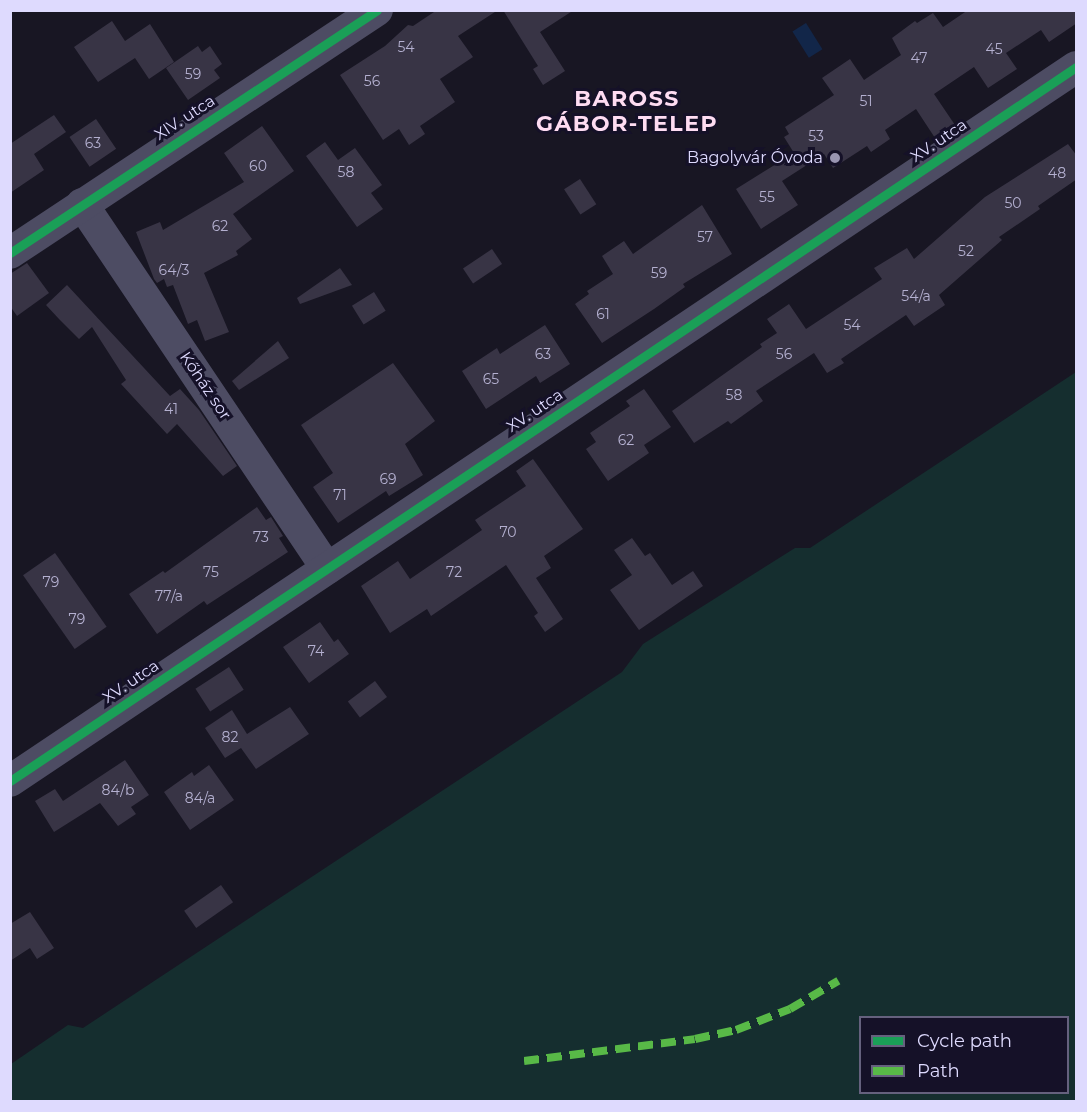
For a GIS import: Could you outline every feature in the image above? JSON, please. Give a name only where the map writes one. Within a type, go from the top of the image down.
[{"type":"street","name":"XIV. utca","points":[[15,240],[82,204],[377,10]]},
{"type":"street","name":"XV. utca","points":[[10,781],[1077,67]]},
{"type":"street","name":"Kőház sor","points":[[82,204],[327,568]]},
{"type":"green space","points":[[1076,372],[1076,1101],[11,1101],[11,1064],[68,1025],[83,1028],[622,672],[643,644],[795,548],[810,548]]},
{"type":"water","points":[[806,23],[822,49],[809,58],[792,31]]},
{"type":"building","points":[[437,10],[498,10],[458,36],[473,57],[440,79],[455,102],[420,126],[425,134],[409,145],[399,129],[383,140],[340,75],[385,46],[408,25],[413,26]]},
{"type":"building","points":[[503,10],[574,10],[540,32],[565,71],[543,85],[533,69],[538,66]]},
{"type":"building","points":[[968,10],[1077,10],[1077,23],[1049,42],[1041,30],[1006,53],[1017,69],[988,88],[974,67],[934,94],[955,125],[935,138],[916,109],[885,130],[890,139],[871,152],[867,146],[833,168],[824,154],[782,181],[798,205],[761,229],[736,189],[794,153],[784,137],[789,134],[785,127],[834,95],[822,78],[850,59],[864,80],[901,55],[892,38],[915,21],[917,23],[933,13],[943,27]]},
{"type":"building","points":[[112,21],[125,41],[150,24],[174,62],[149,79],[135,58],[98,82],[74,47]]},
{"type":"building","points":[[198,46],[202,52],[210,46],[222,64],[214,70],[220,78],[188,100],[166,68]]},
{"type":"building","points":[[54,115],[66,132],[34,154],[44,170],[10,193],[10,144]]},
{"type":"building","points":[[96,119],[116,149],[90,167],[69,137]]},
{"type":"building","points":[[262,126],[294,171],[233,214],[252,239],[236,251],[238,255],[204,273],[229,332],[205,341],[197,320],[188,324],[173,285],[167,287],[164,279],[157,283],[154,279],[136,232],[160,222],[163,230],[244,182],[224,153]]},
{"type":"building","points":[[325,142],[338,160],[355,148],[382,185],[371,193],[383,209],[357,227],[306,156]]},
{"type":"building","points":[[1068,144],[1077,156],[1077,179],[1038,206],[1040,209],[999,237],[1002,240],[939,295],[945,305],[914,326],[906,315],[841,359],[844,363],[827,373],[814,353],[756,391],[763,401],[731,424],[728,421],[694,443],[672,411],[762,347],[760,344],[777,333],[767,319],[789,304],[806,329],[882,279],[874,268],[907,248],[914,259],[985,197]]},
{"type":"building","points":[[580,179],[596,204],[580,215],[564,189]]},
{"type":"building","points":[[702,205],[732,254],[683,284],[685,287],[602,343],[575,304],[589,294],[587,291],[613,274],[602,256],[624,241],[633,254]]},
{"type":"building","points":[[492,249],[502,264],[473,283],[463,269]]},
{"type":"building","points":[[27,263],[49,293],[17,316],[10,306],[10,274]]},
{"type":"building","points":[[340,268],[352,285],[300,304],[297,298]]},
{"type":"building","points":[[67,285],[170,396],[180,389],[199,410],[237,466],[223,476],[177,424],[167,434],[121,384],[126,380],[92,327],[79,339],[46,305]]},
{"type":"building","points":[[374,292],[386,311],[364,324],[352,306]]},
{"type":"building","points":[[545,325],[570,364],[540,383],[536,376],[486,409],[462,371],[497,348],[500,354]]},
{"type":"building","points":[[278,341],[289,358],[239,390],[232,381]]},
{"type":"building","points":[[393,363],[435,421],[405,444],[423,475],[389,496],[386,491],[338,523],[313,487],[333,473],[301,425]]},
{"type":"building","points":[[644,389],[671,427],[644,445],[649,453],[608,481],[586,449],[596,442],[590,433],[630,406],[626,401]]},
{"type":"building","points":[[533,459],[583,529],[544,556],[551,568],[536,578],[563,619],[545,632],[534,616],[538,613],[506,565],[431,616],[427,609],[390,633],[361,586],[398,561],[410,579],[482,530],[475,520],[526,486],[516,471]]},
{"type":"building","points":[[257,507],[266,520],[271,517],[283,536],[279,538],[288,552],[207,605],[204,601],[157,634],[129,594],[163,571],[165,573]]},
{"type":"building","points":[[632,538],[645,556],[650,553],[672,585],[693,571],[703,586],[639,630],[610,590],[632,575],[614,550]]},
{"type":"building","points":[[55,553],[107,627],[75,649],[23,575]]},
{"type":"building","points":[[320,622],[334,642],[338,639],[349,654],[309,683],[283,647]]},
{"type":"building","points":[[229,667],[244,690],[210,711],[195,689]]},
{"type":"building","points":[[375,681],[387,697],[360,717],[348,701]]},
{"type":"building","points":[[290,707],[309,734],[256,769],[241,748],[225,758],[205,728],[232,710],[247,734]]},
{"type":"building","points":[[125,760],[149,795],[131,807],[136,814],[118,826],[100,803],[54,832],[35,801],[55,789],[63,801]]},
{"type":"building","points":[[209,765],[234,800],[190,830],[164,792],[192,772],[194,776]]},
{"type":"building","points":[[221,885],[233,902],[196,928],[184,911]]},
{"type":"building","points":[[30,912],[54,948],[37,959],[30,948],[10,961],[10,924]]},
{"type":"marked path","points":[[524,1061],[695,1039],[736,1030],[790,1009],[838,981]]},
{"type":"cycle path","points":[[10,253],[377,10]]},
{"type":"cycle path","points":[[10,781],[1076,67]]},
{"type":"place","name":"Bagolyvár Óvoda","points":[[835,158]]},
{"type":"district","name":"BAROSS GÁBOR-TELEP","points":[[627,110]]}]
